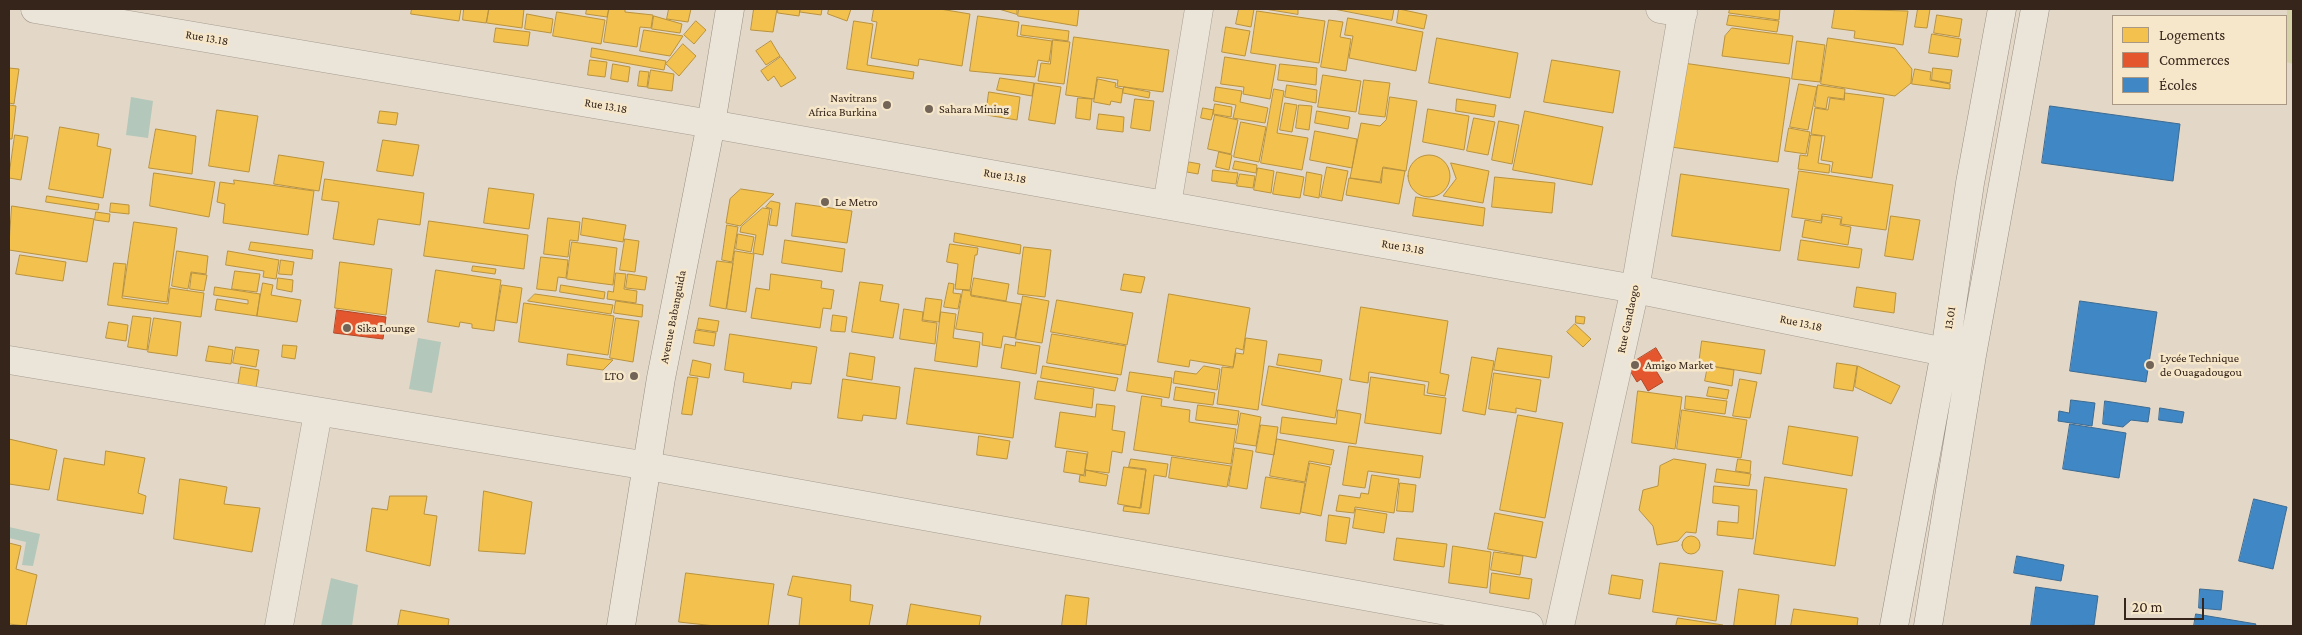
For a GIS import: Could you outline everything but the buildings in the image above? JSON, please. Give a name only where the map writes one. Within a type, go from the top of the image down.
[{"type":"street","name":"Rue 13.18","points":[[35,9],[711,124],[1167,205],[1635,289],[1944,352],[1972,355]]},
{"type":"street","name":"Avenue Babanguida","points":[[621,626],[661,378],[711,124],[730,9]]},
{"type":"street","points":[[1167,205],[1199,9]]},
{"type":"street","name":"13.01","points":[[1894,626],[1944,352],[1970,183],[2002,9]]},
{"type":"street","points":[[1928,626],[1972,355],[2035,9]]},
{"type":"street","name":"Rue Gandaogo","points":[[1560,626],[1635,289],[1675,10]]},
{"type":"street","points":[[9,360],[318,413],[648,466],[1529,626]]},
{"type":"street","points":[[280,626],[318,413]]},
{"type":"shaded area","points":[[2287,9],[2293,9],[2293,64],[2287,62]]},
{"type":"shaded area","points":[[131,97],[153,101],[148,138],[126,135]]},
{"type":"shaded area","points":[[418,338],[441,342],[432,393],[409,389]]},
{"type":"shaded area","points":[[9,527],[40,534],[33,566],[22,565],[26,542],[9,538]]},
{"type":"shaded area","points":[[331,578],[358,585],[352,626],[321,626]]},
{"type":"place","name":"Navitrans Africa Burkina","points":[[887,105]]},
{"type":"place","name":"Sahara Mining","points":[[929,109]]},
{"type":"place","name":"Le Metro","points":[[825,202]]},
{"type":"place","name":"Sika Lounge","points":[[347,328]]},
{"type":"place","name":"Amigo Market","points":[[1635,365]]},
{"type":"place","name":"Lycée Technique de Ouagadougou","points":[[2150,365]]},
{"type":"place","name":"LTO","points":[[634,376]]}]
